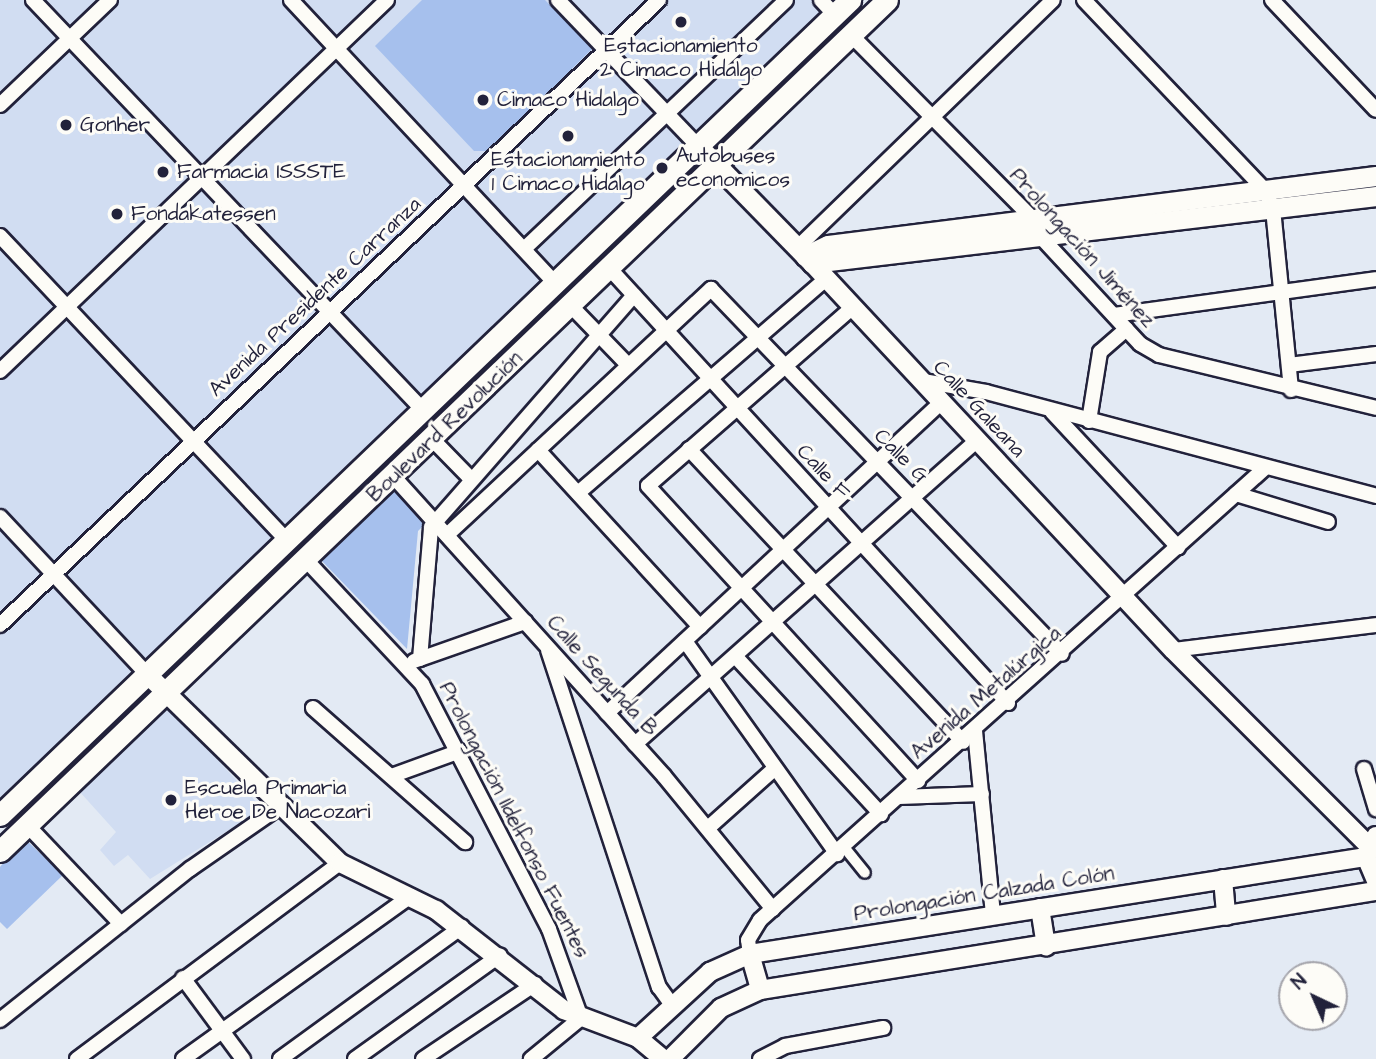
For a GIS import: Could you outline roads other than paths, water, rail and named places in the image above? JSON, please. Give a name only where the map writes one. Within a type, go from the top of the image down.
[{"type":"main road","points":[[3,807],[147,674],[698,146],[828,7],[850,0]]},
{"type":"main road","name":"Boulevard Revolución","points":[[0,851],[610,269],[715,164],[887,0]]},
{"type":"main road","name":"Calle Galeana","points":[[698,146],[805,255]]},
{"type":"main road","points":[[1037,228],[1265,190],[1376,176]]},
{"type":"main road","points":[[805,255],[1037,228],[1273,209],[1376,195]]},
{"type":"street","points":[[33,0],[423,410]]},
{"type":"street","points":[[0,105],[110,0]]},
{"type":"street","points":[[291,0],[555,283]]},
{"type":"street","points":[[0,371],[205,180],[387,0]]},
{"type":"street","name":"Calle Galeana","points":[[558,0],[698,146]]},
{"type":"street","name":"Avenida Presidente Carranza","points":[[0,625],[659,0]]},
{"type":"street","points":[[524,249],[786,0]]},
{"type":"street","points":[[805,255],[932,117],[1053,0]]},
{"type":"street","points":[[1084,0],[1265,190],[1273,209],[1292,390]]},
{"type":"street","points":[[1272,0],[1376,110]]},
{"type":"street","name":"Prolongación Jiménez","points":[[850,35],[1037,228],[1126,329],[1159,355],[1292,390],[1376,408]]},
{"type":"street","points":[[0,236],[286,540]]},
{"type":"street","name":"Calle Galeana","points":[[805,255],[1173,650],[1370,846]]},
{"type":"street","name":"Calle F","points":[[610,269],[708,380],[1008,703]]},
{"type":"street","points":[[578,493],[827,278]]},
{"type":"street","points":[[1114,315],[1376,279]]},
{"type":"street","name":"Calle G","points":[[665,329],[711,289],[1062,654]]},
{"type":"street","points":[[525,622],[413,661],[435,523],[635,295]]},
{"type":"street","points":[[571,306],[628,365]]},
{"type":"street","points":[[853,307],[649,483],[650,492],[741,590],[776,622],[918,781]]},
{"type":"street","points":[[447,536],[665,329]]},
{"type":"street","points":[[1089,421],[1100,352],[1126,329]]},
{"type":"street","points":[[1289,365],[1376,354]]},
{"type":"street","points":[[923,381],[1051,411],[1376,496]]},
{"type":"street","points":[[607,713],[942,402]]},
{"type":"street","points":[[1051,411],[1178,547]]},
{"type":"street","points":[[432,439],[471,479]]},
{"type":"street","points":[[635,744],[818,586],[977,440]]},
{"type":"street","points":[[689,449],[782,552],[818,586],[963,742]]},
{"type":"street","points":[[538,450],[700,627]]},
{"type":"street","name":"Avenida Metalúrgica","points":[[750,954],[752,929],[773,909],[1008,703],[1265,468]]},
{"type":"street","name":"Calle Segunda B","points":[[393,476],[635,744],[708,828],[773,909]]},
{"type":"street","points":[[1236,494],[1328,522]]},
{"type":"street","points":[[0,517],[166,694],[278,808],[341,863],[411,896],[462,927],[581,1018],[638,1038],[663,1059]]},
{"type":"street","name":"Prolongación Ildelfonso Fuentes","points":[[306,560],[413,661],[549,929],[581,1018]]},
{"type":"street","points":[[1173,650],[1376,625]]},
{"type":"street","points":[[685,641],[774,769],[840,851],[865,873]]},
{"type":"street","points":[[546,645],[659,987],[672,1005]]},
{"type":"street","points":[[736,657],[881,814]]},
{"type":"street","points":[[313,708],[394,775],[465,842]]},
{"type":"street","points":[[975,731],[993,916]]},
{"type":"street","points":[[394,775],[460,751]]},
{"type":"street","points":[[708,828],[774,769]]},
{"type":"street","points":[[1364,769],[1376,809]]},
{"type":"street","points":[[899,797],[982,794]]},
{"type":"street","points":[[0,1020],[121,924],[278,808]]},
{"type":"street","points":[[28,826],[121,924]]},
{"type":"street","points":[[1370,846],[1376,881]]},
{"type":"street","name":"Prolongación Calzada Colón","points":[[638,1038],[710,972],[750,954],[1223,879],[1370,846]]},
{"type":"street","points":[[77,1059],[341,863]]},
{"type":"street","points":[[1223,879],[1226,916]]},
{"type":"street","points":[[670,1059],[721,1008],[760,990],[1046,947],[1376,891]]},
{"type":"street","points":[[183,1059],[411,896]]},
{"type":"street","points":[[1040,908],[1046,947]]},
{"type":"street","points":[[280,1059],[462,927]]},
{"type":"street","points":[[750,954],[760,990]]},
{"type":"street","points":[[355,1059],[500,955]]},
{"type":"street","points":[[183,978],[243,1059]]},
{"type":"street","points":[[423,1059],[535,984]]},
{"type":"street","points":[[531,1059],[581,1018]]},
{"type":"street","points":[[760,1059],[785,1046],[883,1028]]},
{"type":"place","name":"Estacionamiento 2 Cimaco Hidalgo","points":[[681,22]]},
{"type":"place","name":"Cimaco Hidalgo","points":[[483,100]]},
{"type":"place","name":"Gonher","points":[[66,125]]},
{"type":"place","name":"Estacionamiento 1 Cimaco Hidalgo","points":[[568,136]]},
{"type":"place","name":"Autobuses economicos","points":[[662,168]]},
{"type":"place","name":"Farmacia ISSSTE","points":[[163,172]]},
{"type":"place","name":"Fondakatessen","points":[[117,214]]},
{"type":"place","name":"Escuela Primaria Heroe De Nacozari","points":[[171,800]]}]
